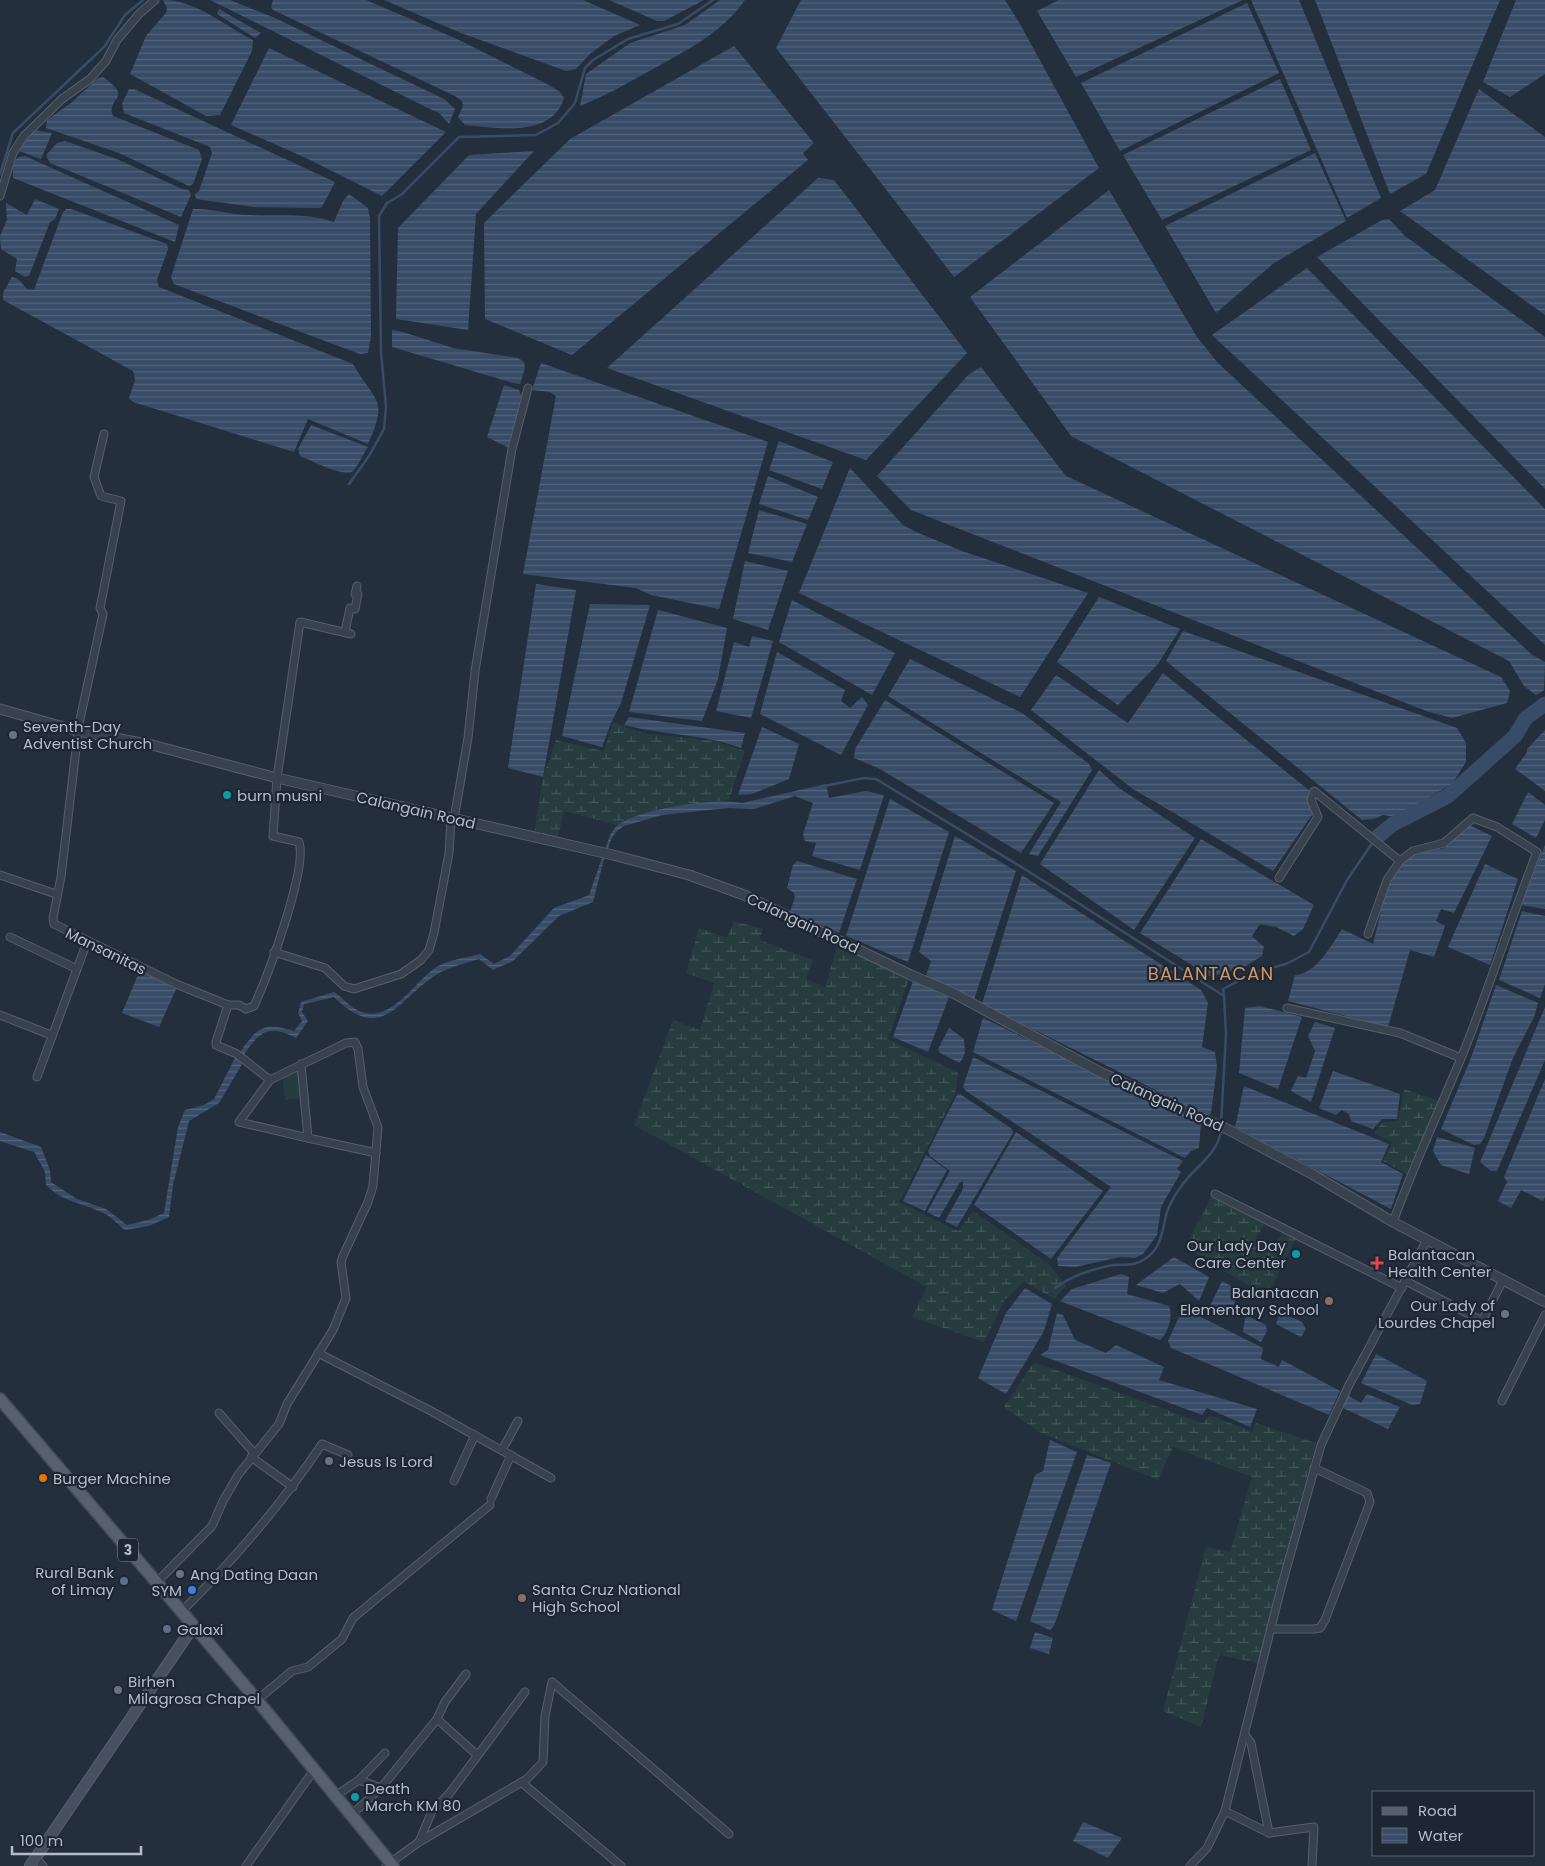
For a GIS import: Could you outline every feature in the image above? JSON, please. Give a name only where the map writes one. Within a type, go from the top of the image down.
[{"type":"main road","name":"3","points":[[0,1399],[257,1700],[390,1865]]},
{"type":"main road","points":[[32,1862],[193,1627]]},
{"type":"street","points":[[0,196],[13,153],[24,136],[62,99],[90,79],[106,61],[122,34],[139,14],[155,0]]},
{"type":"street","points":[[357,586],[355,594],[358,594],[355,609],[350,608],[348,633],[300,622],[277,778],[273,836],[299,842],[301,848],[289,908],[274,952],[325,968],[344,986],[354,989],[401,974],[421,960],[429,950],[434,934],[450,853],[453,819],[468,738],[475,671],[512,449],[528,388]]},
{"type":"street","name":"Mansanitas","points":[[104,434],[94,477],[101,496],[121,501],[100,608],[103,614],[78,731],[61,877],[56,894],[54,924],[87,942],[176,984],[228,1005],[239,1005],[246,1009],[254,1006],[274,952]]},
{"type":"street","name":"Calangain Road","points":[[0,709],[78,731],[152,745],[277,778],[613,855],[689,875],[744,895],[911,975],[953,993],[1102,1073],[1227,1129],[1312,1174],[1393,1222],[1545,1302]]},
{"type":"street","points":[[1279,878],[1318,817],[1310,800],[1314,791],[1400,861]]},
{"type":"street","points":[[1368,934],[1387,880],[1400,861],[1413,851],[1444,843],[1474,818],[1497,827],[1537,852],[1461,1058],[1437,1118],[1413,1167],[1393,1222]]},
{"type":"street","points":[[0,876],[56,894]]},
{"type":"street","points":[[10,937],[77,969]]},
{"type":"street","points":[[37,1077],[87,942]]},
{"type":"street","points":[[228,1005],[216,1045],[237,1054],[270,1080]]},
{"type":"street","points":[[1287,1008],[1400,1033],[1461,1058]]},
{"type":"street","points":[[0,1015],[51,1035]]},
{"type":"street","points":[[156,1583],[212,1526],[223,1500],[252,1455],[279,1424],[287,1404],[333,1330],[345,1305],[345,1281],[341,1262],[368,1202],[373,1186],[376,1153],[378,1127],[363,1087],[358,1049],[354,1042],[346,1043],[270,1080],[239,1122],[376,1153]]},
{"type":"street","points":[[301,1064],[308,1138]]},
{"type":"street","points":[[1215,1194],[1482,1321],[1503,1280]]},
{"type":"street","points":[[1190,1866],[1207,1848],[1225,1811],[1271,1629],[1321,1445],[1348,1385],[1427,1240]]},
{"type":"street","points":[[1502,1401],[1545,1315]]},
{"type":"street","points":[[318,1353],[475,1435],[551,1478]]},
{"type":"street","points":[[220,1413],[252,1455],[293,1488]]},
{"type":"street","points":[[502,1450],[518,1421]]},
{"type":"street","points":[[454,1481],[475,1435]]},
{"type":"street","points":[[181,1612],[230,1563],[293,1488],[322,1444],[348,1455]]},
{"type":"street","points":[[257,1700],[292,1671],[308,1666],[342,1639],[352,1618],[490,1502],[511,1455]]},
{"type":"street","points":[[1271,1629],[1320,1628],[1326,1620],[1370,1502],[1367,1493],[1314,1468]]},
{"type":"street","points":[[351,1815],[381,1788],[438,1719],[444,1702],[466,1674]]},
{"type":"street","points":[[390,1865],[419,1842],[521,1782],[543,1762],[545,1716],[552,1682],[730,1834]]},
{"type":"street","points":[[419,1842],[432,1811],[449,1794],[525,1692]]},
{"type":"street","points":[[438,1719],[477,1755]]},
{"type":"street","points":[[1245,1735],[1251,1744],[1269,1833]]},
{"type":"street","points":[[335,1796],[359,1780],[385,1753]]},
{"type":"street","points":[[246,1866],[314,1770]]},
{"type":"street","points":[[359,1780],[381,1788]]},
{"type":"street","points":[[521,1782],[620,1866]]},
{"type":"street","points":[[1225,1811],[1269,1833],[1314,1827],[1312,1866]]},
{"type":"street","points":[[32,1862],[43,1866]]},
{"type":"green space","points":[[613,722],[642,733],[715,741],[745,751],[729,800],[661,808],[617,825],[564,811],[557,841],[534,835],[543,777],[556,740],[604,751]]},
{"type":"green space","points":[[734,921],[763,929],[759,940],[813,960],[806,979],[825,987],[838,944],[909,979],[888,1039],[958,1073],[955,1095],[899,1202],[958,1231],[973,1211],[1050,1265],[1066,1286],[1054,1299],[1024,1281],[1004,1301],[984,1342],[912,1317],[927,1287],[634,1125],[673,1020],[700,1030],[714,983],[686,973],[699,928],[727,938]]},
{"type":"green space","points":[[300,1066],[303,1098],[285,1100],[282,1075]]},
{"type":"green space","points":[[1404,1089],[1440,1101],[1407,1174],[1383,1161],[1392,1142],[1374,1133],[1383,1122],[1398,1121]]},
{"type":"green space","points":[[1212,1196],[1265,1224],[1256,1238],[1273,1247],[1282,1233],[1296,1238],[1267,1297],[1185,1247]]},
{"type":"green space","points":[[1034,1362],[1203,1423],[1210,1415],[1252,1432],[1256,1423],[1316,1443],[1258,1663],[1219,1655],[1201,1727],[1163,1711],[1206,1547],[1230,1552],[1252,1477],[1173,1447],[1158,1480],[1039,1432],[1004,1407]]},
{"type":"water","points":[[163,0],[187,4],[199,9],[253,40],[252,51],[220,115],[206,116],[130,74],[146,36],[166,13],[167,8]]},
{"type":"water","points":[[210,0],[230,0],[275,18],[444,99],[455,109],[449,124],[439,113]]},
{"type":"water","points":[[273,0],[366,0],[457,39],[549,85],[560,92],[564,98],[558,111],[548,120],[536,125],[522,128],[492,128],[465,125],[458,117],[463,106],[462,101],[455,96],[273,10],[271,7]]},
{"type":"water","points":[[384,0],[583,0],[640,25],[614,36],[590,54],[576,69],[566,71],[461,33]]},
{"type":"water","points":[[609,0],[704,0],[664,21],[657,21]]},
{"type":"water","points":[[720,0],[745,0],[726,22],[703,40],[617,89],[580,106],[586,74],[630,43],[685,25]]},
{"type":"water","points":[[801,0],[1005,0],[1099,168],[954,277],[776,48]]},
{"type":"water","points":[[1059,0],[1243,0],[1076,77],[1037,11]]},
{"type":"water","points":[[1251,0],[1299,0],[1381,198],[1347,218]]},
{"type":"water","points":[[1315,0],[1500,0],[1426,174],[1390,194]]},
{"type":"water","points":[[1516,0],[1545,0],[1545,74],[1510,97],[1483,82]]},
{"type":"water","points":[[1247,3],[1279,73],[1120,151],[1081,83]]},
{"type":"water","points":[[219,9],[261,33],[255,38],[217,14]]},
{"type":"water","points":[[734,46],[814,143],[803,153],[808,160],[572,355],[485,319],[484,223],[570,139]]},
{"type":"water","points":[[269,48],[446,132],[382,196],[306,158],[231,125]]},
{"type":"water","points":[[103,77],[117,90],[117,98],[112,110],[113,116],[199,150],[202,159],[193,184],[189,186],[119,153],[46,128],[47,120],[71,103],[97,79]]},
{"type":"water","points":[[1280,79],[1311,150],[1162,220],[1123,155]]},
{"type":"water","points":[[129,89],[134,89],[335,182],[322,207],[254,207],[196,199],[195,194],[199,191],[212,153],[210,147],[124,113],[122,104]]},
{"type":"water","points":[[1479,89],[1545,137],[1545,315],[1400,211],[1435,190]]},
{"type":"water","points":[[35,130],[52,133],[41,159],[19,151],[19,148]]},
{"type":"water","points":[[65,141],[117,159],[182,189],[189,190],[191,195],[181,217],[50,163],[46,155],[57,143]]},
{"type":"water","points":[[534,151],[476,214],[468,330],[396,319],[398,228],[469,155]]},
{"type":"water","points":[[1315,153],[1346,221],[1274,263],[1216,313],[1165,226]]},
{"type":"water","points":[[25,156],[179,225],[175,242],[13,178],[13,162],[19,157]]},
{"type":"water","points":[[818,178],[834,180],[967,353],[866,460],[607,368]]},
{"type":"water","points":[[1109,190],[1197,337],[1217,362],[1531,654],[1545,662],[1544,690],[1536,695],[1524,686],[1509,661],[1071,436],[970,297]]},
{"type":"water","points":[[349,194],[368,208],[370,219],[371,337],[368,353],[360,354],[174,284],[171,277],[193,209],[243,215],[313,217],[334,222],[343,201]]},
{"type":"water","points":[[35,199],[59,209],[55,219],[50,222],[29,276],[25,277],[15,271],[17,259],[1,249],[0,236],[7,220],[6,203],[27,215]]},
{"type":"water","points":[[66,209],[71,209],[167,244],[168,249],[157,280],[159,287],[353,364],[377,401],[378,417],[368,444],[308,419],[294,452],[133,402],[129,398],[135,380],[133,371],[3,300],[3,293],[12,277],[18,279],[27,289],[34,290],[63,212]]},
{"type":"water","points":[[1389,219],[1405,236],[1545,337],[1545,489],[1317,257],[1382,220]]},
{"type":"water","points":[[1307,268],[1545,509],[1545,645],[1212,335]]},
{"type":"water","points":[[392,330],[453,348],[518,358],[524,362],[525,368],[520,384],[392,347]]},
{"type":"water","points":[[541,363],[768,442],[719,609],[651,595],[636,588],[523,574],[556,396],[550,392],[532,390]]},
{"type":"water","points":[[981,367],[1066,476],[1501,677],[1510,691],[1507,703],[1452,718],[1429,712],[911,510],[877,476],[969,374]]},
{"type":"water","points":[[504,385],[519,390],[522,397],[509,448],[487,437]]},
{"type":"water","points":[[311,425],[368,447],[353,471],[349,473],[335,470],[300,456],[298,449]]},
{"type":"water","points":[[779,441],[833,462],[822,489],[769,470]]},
{"type":"water","points":[[850,468],[903,525],[916,532],[965,552],[1088,593],[1020,697],[799,593]]},
{"type":"water","points":[[768,476],[818,497],[808,520],[759,504]]},
{"type":"water","points":[[759,510],[807,524],[792,562],[748,553]]},
{"type":"water","points":[[745,561],[788,571],[768,630],[733,619]]},
{"type":"water","points":[[536,584],[576,590],[543,777],[508,768]]},
{"type":"water","points":[[1099,597],[1180,629],[1158,664],[1118,705],[1057,662]]},
{"type":"water","points":[[792,600],[895,653],[872,695],[779,642]]},
{"type":"water","points":[[590,604],[650,605],[621,703],[602,747],[562,736]]},
{"type":"water","points":[[658,610],[727,628],[718,679],[702,721],[629,712]]},
{"type":"water","points":[[1183,631],[1457,728],[1466,743],[1466,762],[1452,784],[1395,817],[1383,815],[1374,819],[1362,820],[1166,661]]},
{"type":"water","points":[[752,636],[773,641],[751,718],[716,711],[734,642],[749,647]]},
{"type":"water","points":[[777,652],[845,690],[841,701],[850,708],[862,697],[868,705],[841,755],[760,714]]},
{"type":"water","points":[[910,659],[1022,713],[1089,764],[1092,770],[1038,856],[1029,854],[1061,802],[888,696]]},
{"type":"water","points":[[1163,673],[1310,791],[1308,801],[1314,812],[1273,871],[1133,789],[1031,710],[1056,675],[1128,723]]},
{"type":"water","points":[[885,700],[1054,803],[1021,853],[878,768],[854,758],[855,749]]},
{"type":"water","points":[[629,717],[745,733],[741,748],[698,737],[624,725]]},
{"type":"water","points":[[762,727],[799,744],[789,779],[752,794],[738,795]]},
{"type":"water","points":[[1545,730],[1545,791],[1515,769],[1527,752],[1527,749]]},
{"type":"water","points":[[1099,770],[1119,788],[1195,838],[1134,930],[1040,864]]},
{"type":"water","points":[[826,784],[829,798],[866,791],[884,795],[860,870],[812,856],[816,843],[805,841],[803,834],[813,803],[795,796],[754,809],[728,808],[662,815],[624,826],[616,832],[606,854],[605,852],[609,837],[618,825],[643,814],[660,809],[697,803],[742,803]]},
{"type":"water","points":[[1528,792],[1545,805],[1545,820],[1536,838],[1512,824]]},
{"type":"water","points":[[890,799],[949,832],[908,962],[846,936]]},
{"type":"water","points":[[1469,825],[1492,836],[1454,913],[1441,909],[1436,921],[1445,926],[1434,957],[1410,950],[1388,1027],[1288,1001],[1295,975],[1310,970],[1323,958],[1342,929],[1373,944],[1389,878],[1411,854],[1445,848]]},
{"type":"water","points":[[955,836],[1016,871],[974,1000],[926,976],[931,961],[919,952]]},
{"type":"water","points":[[1201,839],[1314,905],[1303,929],[1294,936],[1276,927],[1260,924],[1252,936],[1264,947],[1262,956],[1242,968],[1211,977],[1140,933]]},
{"type":"water","points":[[1545,845],[1545,909],[1521,905]]},
{"type":"water","points":[[603,855],[605,855],[593,902],[559,916],[513,961],[493,970],[479,959],[439,973],[424,983],[389,1013],[378,1018],[366,1017],[351,1011],[334,997],[304,1004],[302,1012],[308,1021],[296,1038],[278,1031],[265,1032],[254,1041],[243,1056],[239,1054],[251,1038],[261,1029],[274,1027],[294,1031],[302,1021],[298,1013],[301,1002],[334,992],[361,1012],[376,1013],[394,1005],[427,974],[440,965],[480,954],[494,964],[510,956],[554,908],[589,895]]},
{"type":"water","points":[[797,861],[857,879],[839,933],[790,912],[795,897],[794,893],[787,888],[793,865]]},
{"type":"water","points":[[1485,864],[1518,879],[1490,965],[1448,947]]},
{"type":"water","points":[[1022,875],[1201,990],[1208,1003],[1202,1047],[1215,1052],[1217,1067],[1211,1113],[1208,1116],[982,1004]]},
{"type":"water","points":[[1522,911],[1545,916],[1545,984],[1540,998],[1499,980]]},
{"type":"water","points":[[140,970],[177,987],[159,1027],[122,1013]]},
{"type":"water","points":[[913,981],[949,997],[928,1052],[893,1037]]},
{"type":"water","points":[[1496,985],[1538,1003],[1534,1017],[1513,1058],[1484,1138],[1480,1144],[1474,1145],[1441,1129],[1471,1058]]},
{"type":"water","points":[[1260,1006],[1302,1017],[1278,1089],[1239,1073],[1245,1008]]},
{"type":"water","points":[[1545,1007],[1545,1060],[1497,1171],[1491,1171],[1480,1162]]},
{"type":"water","points":[[983,1018],[1201,1123],[1199,1148],[1191,1151],[1185,1158],[973,1052]]},
{"type":"water","points":[[1315,1022],[1335,1028],[1311,1102],[1291,1091],[1298,1076],[1306,1078],[1315,1051],[1308,1036]]},
{"type":"water","points":[[949,1028],[964,1039],[965,1053],[960,1063],[940,1053],[938,1049]]},
{"type":"water","points":[[236,1056],[244,1061],[219,1103],[189,1121],[173,1185],[169,1217],[149,1226],[125,1230],[106,1214],[66,1199],[46,1185],[45,1172],[34,1152],[0,1141],[0,1132],[41,1147],[50,1170],[51,1182],[77,1199],[106,1209],[127,1225],[148,1220],[164,1213],[178,1127],[185,1110],[204,1105],[214,1099]]},
{"type":"water","points":[[973,1057],[1183,1161],[1177,1169],[1181,1172],[1161,1207],[1157,1235],[1143,1254],[1135,1258],[1120,1257],[1075,1267],[1058,1266],[1057,1258],[1111,1187],[966,1091],[963,1087]]},
{"type":"water","points":[[1333,1071],[1400,1094],[1397,1119],[1382,1119],[1373,1129],[1351,1121],[1349,1114],[1342,1110],[1336,1115],[1319,1108]]},
{"type":"water","points":[[1545,1079],[1545,1197],[1543,1201],[1521,1190],[1511,1208],[1498,1201],[1507,1182],[1504,1177]]},
{"type":"water","points":[[1244,1086],[1389,1144],[1381,1162],[1403,1174],[1391,1209],[1235,1127]]},
{"type":"water","points":[[960,1094],[1012,1129],[1013,1133],[957,1227],[945,1221],[963,1189],[963,1182],[960,1182],[939,1218],[927,1212],[950,1171],[930,1156],[928,1151],[957,1095]]},
{"type":"water","points":[[1016,1132],[1103,1191],[1051,1259],[974,1205]]},
{"type":"water","points":[[1437,1137],[1475,1148],[1469,1174],[1441,1165],[1433,1151]]},
{"type":"water","points":[[926,1155],[947,1170],[925,1211],[903,1201]]},
{"type":"water","points":[[1174,1257],[1209,1277],[1199,1301],[1180,1284],[1163,1293],[1136,1285]]},
{"type":"water","points":[[1121,1274],[1129,1277],[1127,1294],[1169,1306],[1171,1314],[1169,1324],[1166,1333],[1160,1340],[1060,1301],[1072,1289]]},
{"type":"water","points":[[1222,1281],[1239,1290],[1230,1316],[1210,1306]]},
{"type":"water","points":[[1025,1288],[1052,1304],[1044,1331],[1006,1394],[978,1378],[1006,1313]]},
{"type":"water","points":[[1183,1308],[1263,1348],[1261,1359],[1279,1367],[1282,1360],[1340,1391],[1329,1415],[1171,1348],[1168,1341]]},
{"type":"water","points":[[1057,1313],[1063,1315],[1075,1340],[1106,1353],[1116,1345],[1164,1367],[1159,1380],[1257,1409],[1250,1427],[1207,1408],[1202,1415],[1040,1355],[1048,1350]]},
{"type":"water","points":[[1283,1313],[1302,1322],[1306,1329],[1301,1337],[1276,1324],[1279,1316]]},
{"type":"water","points":[[1248,1316],[1266,1325],[1267,1331],[1261,1342],[1243,1332],[1245,1319]]},
{"type":"water","points":[[1376,1354],[1427,1381],[1420,1404],[1412,1405],[1361,1383]]},
{"type":"water","points":[[1367,1394],[1400,1407],[1388,1429],[1341,1407],[1347,1395],[1361,1403]]},
{"type":"water","points":[[1050,1440],[1077,1452],[1016,1621],[992,1610],[1035,1475],[1043,1471]]},
{"type":"water","points":[[1087,1455],[1111,1463],[1054,1626],[1050,1630],[1030,1621]]},
{"type":"water","points":[[1035,1632],[1053,1638],[1049,1654],[1030,1648]]},
{"type":"water","points":[[1083,1822],[1122,1838],[1108,1858],[1073,1841]]},
{"type":"waterway","points":[[0,174],[13,133],[104,47],[125,15],[143,0]]},
{"type":"waterway","points":[[349,484],[369,456],[384,429],[386,407],[381,352],[379,216],[387,203],[402,194],[459,137],[536,135],[558,123],[575,103],[585,68],[593,60],[628,39],[678,24],[713,0]]},
{"type":"waterway","points":[[1376,838],[1393,824],[1448,796],[1515,736],[1526,718],[1545,704]]},
{"type":"waterway","points":[[824,786],[864,778],[876,779],[1028,871],[1224,996],[1223,989],[1254,973],[1286,964],[1309,952],[1347,880],[1373,842]]},
{"type":"waterway","points":[[1221,1124],[1226,1034],[1224,996]]},
{"type":"waterway","points":[[1055,1288],[1067,1280],[1087,1272],[1113,1265],[1140,1262],[1151,1255],[1158,1244],[1167,1212],[1174,1197],[1185,1181],[1215,1147],[1221,1130]]},
{"type":"place","name":"Seventh-Day Adventist Church","points":[[13,735]]},
{"type":"place","name":"burn musni","points":[[227,795]]},
{"type":"place","name":"Our Lady Day Care Center","points":[[1296,1254]]},
{"type":"place","name":"Balantacan Health Center","points":[[1377,1263]]},
{"type":"place","name":"Balantacan Elementary School","points":[[1329,1301]]},
{"type":"place","name":"Our Lady of Lourdes Chapel","points":[[1505,1314]]},
{"type":"place","name":"Jesus Is Lord","points":[[329,1461]]},
{"type":"place","name":"Burger Machine","points":[[43,1478]]},
{"type":"place","name":"Ang Dating Daan","points":[[180,1574]]},
{"type":"place","name":"Rural Bank of Limay","points":[[124,1581]]},
{"type":"place","name":"SYM","points":[[192,1590]]},
{"type":"place","name":"Santa Cruz National High School","points":[[522,1598]]},
{"type":"place","name":"Galaxi","points":[[167,1629]]},
{"type":"place","name":"Birhen Milagrosa Chapel","points":[[118,1690]]},
{"type":"place","name":"Death March KM 80","points":[[355,1797]]},
{"type":"district","name":"BALANTACAN","points":[[1211,973]]}]
